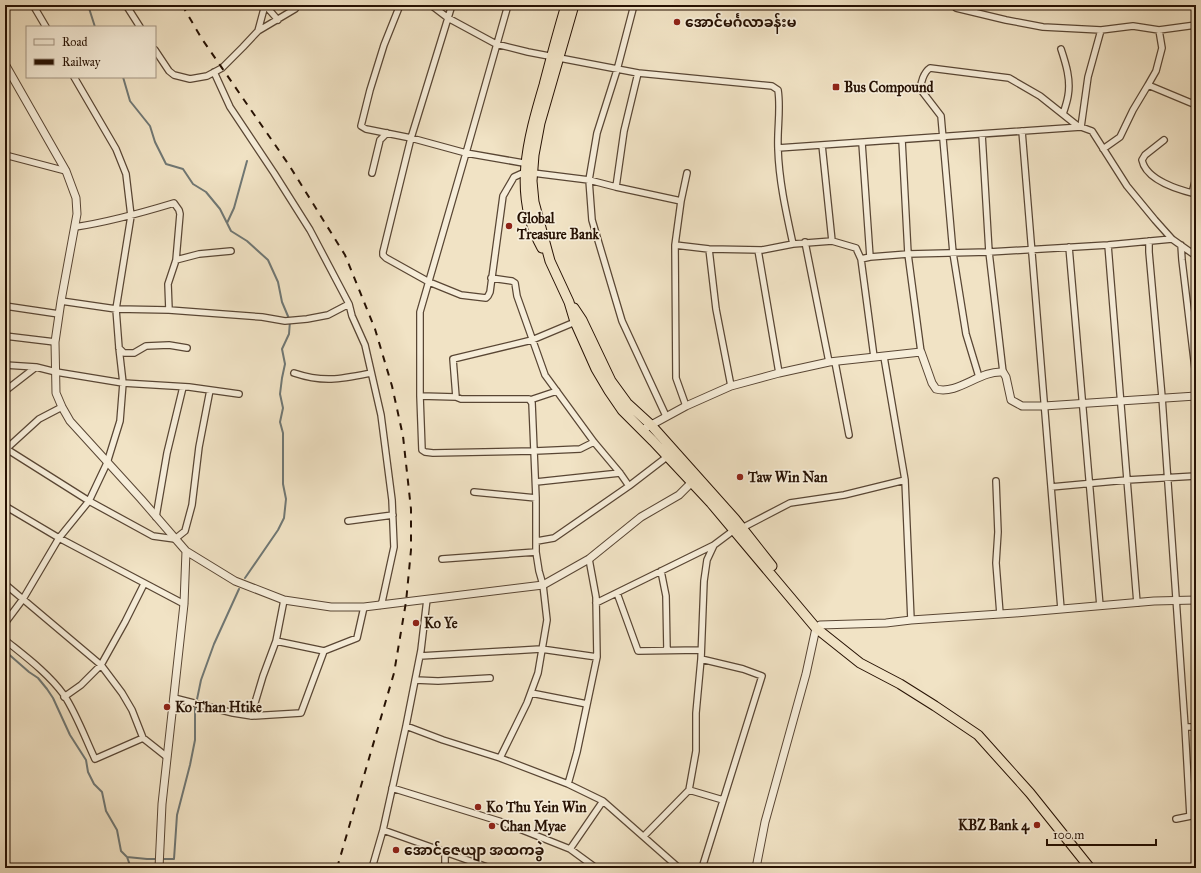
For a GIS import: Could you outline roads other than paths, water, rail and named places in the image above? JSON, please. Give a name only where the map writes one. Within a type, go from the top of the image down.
[{"type":"highway","points":[[566,5],[534,154],[529,168],[534,202],[550,261],[569,302],[575,322],[596,369],[608,390],[622,410],[668,456],[695,480]]},
{"type":"highway","points":[[555,57],[574,5]]},
{"type":"highway","points":[[569,302],[582,320],[611,381],[627,403],[651,425],[695,480],[738,529],[831,641],[860,663],[900,684],[978,734],[1030,793],[1090,868]]},
{"type":"street","points":[[33,5],[45,26]]},
{"type":"street","points":[[126,5],[139,26]]},
{"type":"street","points":[[265,5],[278,20]]},
{"type":"street","points":[[258,31],[265,5]]},
{"type":"street","points":[[156,52],[169,71],[174,75],[190,79],[207,76],[222,68],[258,31],[295,9],[298,5]]},
{"type":"street","points":[[400,5],[396,11],[384,46],[370,90],[361,126],[366,129],[411,138],[529,168],[681,201]]},
{"type":"street","points":[[431,5],[448,18],[496,44],[528,52],[638,73],[772,86],[778,90],[780,101],[778,148],[783,200],[793,244]]},
{"type":"street","points":[[452,5],[411,138],[383,256],[429,282],[461,295],[486,298],[490,292],[503,196],[514,177],[529,168]]},
{"type":"street","points":[[508,5],[420,312],[420,396],[422,450],[433,453],[580,449],[594,442]]},
{"type":"street","points":[[634,5],[617,70],[597,133],[589,180],[592,220],[622,321],[666,416]]},
{"type":"street","points":[[954,5],[956,8],[1043,27],[1101,30],[1133,26],[1159,30],[1196,25]]},
{"type":"street","points":[[1080,127],[1088,77],[1101,30]]},
{"type":"street","points":[[1103,149],[1120,138],[1133,110],[1156,71],[1162,48],[1159,30]]},
{"type":"street","points":[[1062,49],[1069,84],[1063,114]]},
{"type":"street","points":[[5,64],[66,171],[76,198],[77,214],[55,342],[56,393],[62,407],[70,421],[186,551],[235,581],[284,600],[331,608],[364,607],[543,585],[589,559],[641,517],[679,495],[695,480]]},
{"type":"street","points":[[979,377],[966,334],[953,252],[941,116],[921,90],[926,71],[930,68],[1009,78],[1040,96],[1080,127],[1092,131],[1127,186],[1155,220],[1172,239],[1196,256]]},
{"type":"street","points":[[214,72],[230,107],[266,160],[310,230],[349,304],[352,316],[365,345],[382,415],[393,515],[394,547],[384,595],[380,605]]},
{"type":"street","points":[[616,187],[624,130],[638,73]]},
{"type":"street","points":[[5,624],[23,599],[59,538],[89,501],[107,463],[120,421],[123,383],[116,309],[131,216],[126,174],[116,149],[75,78]]},
{"type":"street","points":[[1148,85],[1196,105]]},
{"type":"street","points":[[778,148],[1080,127]]},
{"type":"street","points":[[1022,131],[1061,609]]},
{"type":"street","points":[[372,174],[380,140],[387,133]]},
{"type":"street","points":[[982,134],[989,252],[1003,372],[1006,377],[1011,400],[1022,406],[1044,406],[1162,397],[1196,396]]},
{"type":"street","points":[[902,140],[908,254],[922,352],[932,383],[936,389],[948,390],[979,377],[1003,372]]},
{"type":"street","points":[[1164,140],[1145,155],[1142,160],[1143,165],[1156,179],[1178,190],[1194,194],[1196,178]]},
{"type":"street","points":[[862,143],[870,257]]},
{"type":"street","points":[[822,145],[832,241]]},
{"type":"street","points":[[5,155],[66,171]]},
{"type":"street","points":[[686,406],[676,378],[675,245],[681,201],[687,173]]},
{"type":"street","points":[[74,227],[98,224],[174,203],[180,214],[176,260],[168,284],[169,310]]},
{"type":"street","points":[[861,259],[908,254],[1031,250],[1149,242],[1172,239]]},
{"type":"street","points":[[675,245],[710,249],[762,250],[805,242],[832,241],[856,248],[861,259],[874,358]]},
{"type":"street","points":[[805,242],[849,435]]},
{"type":"street","points":[[1149,242],[1193,816],[1176,819]]},
{"type":"street","points":[[1108,245],[1137,603]]},
{"type":"street","points":[[1181,245],[1196,377]]},
{"type":"street","points":[[1069,247],[1100,606]]},
{"type":"street","points":[[710,249],[716,309],[731,386]]},
{"type":"street","points":[[758,250],[779,373]]},
{"type":"street","points":[[176,260],[199,254],[231,251]]},
{"type":"street","points":[[491,278],[512,281],[514,283],[517,296],[545,375],[594,442],[629,486]]},
{"type":"street","points":[[61,301],[116,309],[169,310],[262,317],[285,321],[328,315],[349,304]]},
{"type":"street","points":[[5,306],[59,314]]},
{"type":"street","points":[[456,397],[453,359],[532,340],[575,322]]},
{"type":"street","points":[[5,336],[55,342]]},
{"type":"street","points":[[119,348],[124,353],[134,353],[146,346],[169,345],[187,348]]},
{"type":"street","points":[[642,430],[686,406],[731,386],[779,373],[832,362],[922,352]]},
{"type":"street","points":[[884,357],[905,480],[910,620]]},
{"type":"street","points":[[5,365],[36,367],[56,372],[123,383],[183,387],[239,394]]},
{"type":"street","points":[[5,391],[36,367]]},
{"type":"street","points":[[294,373],[308,378],[343,379],[371,373]]},
{"type":"street","points":[[156,517],[167,453],[183,387]]},
{"type":"street","points":[[62,407],[39,418],[5,449],[89,501],[153,536],[175,539],[185,531],[192,505],[199,447],[210,390]]},
{"type":"street","points":[[420,396],[456,397],[461,399],[530,400],[557,391]]},
{"type":"street","points":[[500,758],[527,703],[538,673],[546,620],[543,585],[536,552],[536,482],[532,403],[530,400]]},
{"type":"street","points":[[537,541],[554,538],[629,486],[668,456]]},
{"type":"street","points":[[536,482],[620,473]]},
{"type":"street","points":[[1051,487],[1127,480],[1196,476]]},
{"type":"street","points":[[596,603],[714,545],[738,529],[790,503],[844,495],[905,480]]},
{"type":"street","points":[[996,481],[998,532],[996,563],[1000,614]]},
{"type":"street","points":[[474,492],[536,498]]},
{"type":"street","points":[[5,506],[59,538],[184,604]]},
{"type":"street","points":[[348,521],[393,515]]},
{"type":"street","points":[[644,836],[689,790],[696,751],[696,713],[701,659],[704,580],[707,560],[714,545]]},
{"type":"street","points":[[159,868],[162,804],[184,604],[186,551]]},
{"type":"street","points":[[442,559],[536,552]]},
{"type":"street","points":[[568,784],[577,752],[597,657],[596,596],[589,559]]},
{"type":"street","points":[[661,571],[666,596],[667,650]]},
{"type":"street","points":[[5,584],[101,665],[122,693],[132,710],[143,738],[167,757]]},
{"type":"street","points":[[64,697],[81,685],[101,665],[144,584]]},
{"type":"street","points":[[617,593],[638,652],[701,650]]},
{"type":"street","points":[[372,868],[383,830],[406,726],[420,656],[427,599]]},
{"type":"street","points":[[251,716],[263,676],[276,641],[284,600]]},
{"type":"street","points":[[756,868],[765,822],[820,629],[910,620],[1196,600]]},
{"type":"street","points":[[276,641],[324,650],[357,638],[364,607]]},
{"type":"street","points":[[5,640],[44,672],[64,697],[80,725],[96,759],[143,738]]},
{"type":"street","points":[[420,656],[542,649],[597,657]]},
{"type":"street","points":[[174,698],[251,716],[301,713],[324,650]]},
{"type":"street","points":[[701,659],[743,669],[762,676],[702,868]]},
{"type":"street","points":[[415,680],[438,681],[490,678]]},
{"type":"street","points":[[531,693],[587,704]]},
{"type":"street","points":[[406,726],[443,740],[500,758],[568,784],[603,801],[679,868]]},
{"type":"street","points":[[1185,727],[1196,727]]},
{"type":"street","points":[[392,788],[502,822],[570,849],[596,868]]},
{"type":"street","points":[[689,790],[722,800]]},
{"type":"street","points":[[570,849],[603,801]]},
{"type":"street","points":[[383,830],[490,868]]},
{"type":"street","points":[[445,852],[445,868]]},
{"type":"waterway","points":[[88,5],[95,26]]},
{"type":"waterway","points":[[123,78],[130,101],[150,126],[155,142],[166,164],[183,169],[193,184],[206,192],[220,209],[231,231],[247,241],[268,260],[278,282],[282,302],[290,321],[289,334],[282,349],[285,364],[280,394],[283,408],[280,422],[283,433],[283,484],[286,499],[284,518],[278,530],[245,578]]},
{"type":"waterway","points":[[227,223],[234,208],[247,161]]},
{"type":"waterway","points":[[127,857],[174,859],[177,815],[195,740],[195,709],[201,680],[214,644],[239,589]]},
{"type":"waterway","points":[[5,651],[38,678],[53,698],[70,735],[86,760],[88,772],[94,784],[102,792],[106,811],[117,830],[121,851],[127,857],[131,868]]},
{"type":"railway","points":[[182,5],[202,39],[289,165],[345,255],[375,329],[392,386],[403,436],[411,509],[411,550],[406,602],[394,673],[337,868]]},
{"type":"place","name":"အောင်မင်္ဂလာခန်းမ","points":[[677,22]]},
{"type":"place","name":"Bus Compound","points":[[836,87]]},
{"type":"place","name":"Global Treasure Bank","points":[[509,226]]},
{"type":"place","name":"Taw Win Nan","points":[[740,477]]},
{"type":"place","name":"Ko Ye","points":[[416,623]]},
{"type":"place","name":"Ko Than Htike","points":[[167,707]]},
{"type":"place","name":"Ko Thu Yein Win","points":[[478,807]]},
{"type":"place","name":"KBZ Bank 4","points":[[1037,825]]},
{"type":"place","name":"Chan Myae","points":[[492,826]]},
{"type":"place","name":"အောင်ဇေယျာ အထကခွဲ","points":[[396,850]]}]
